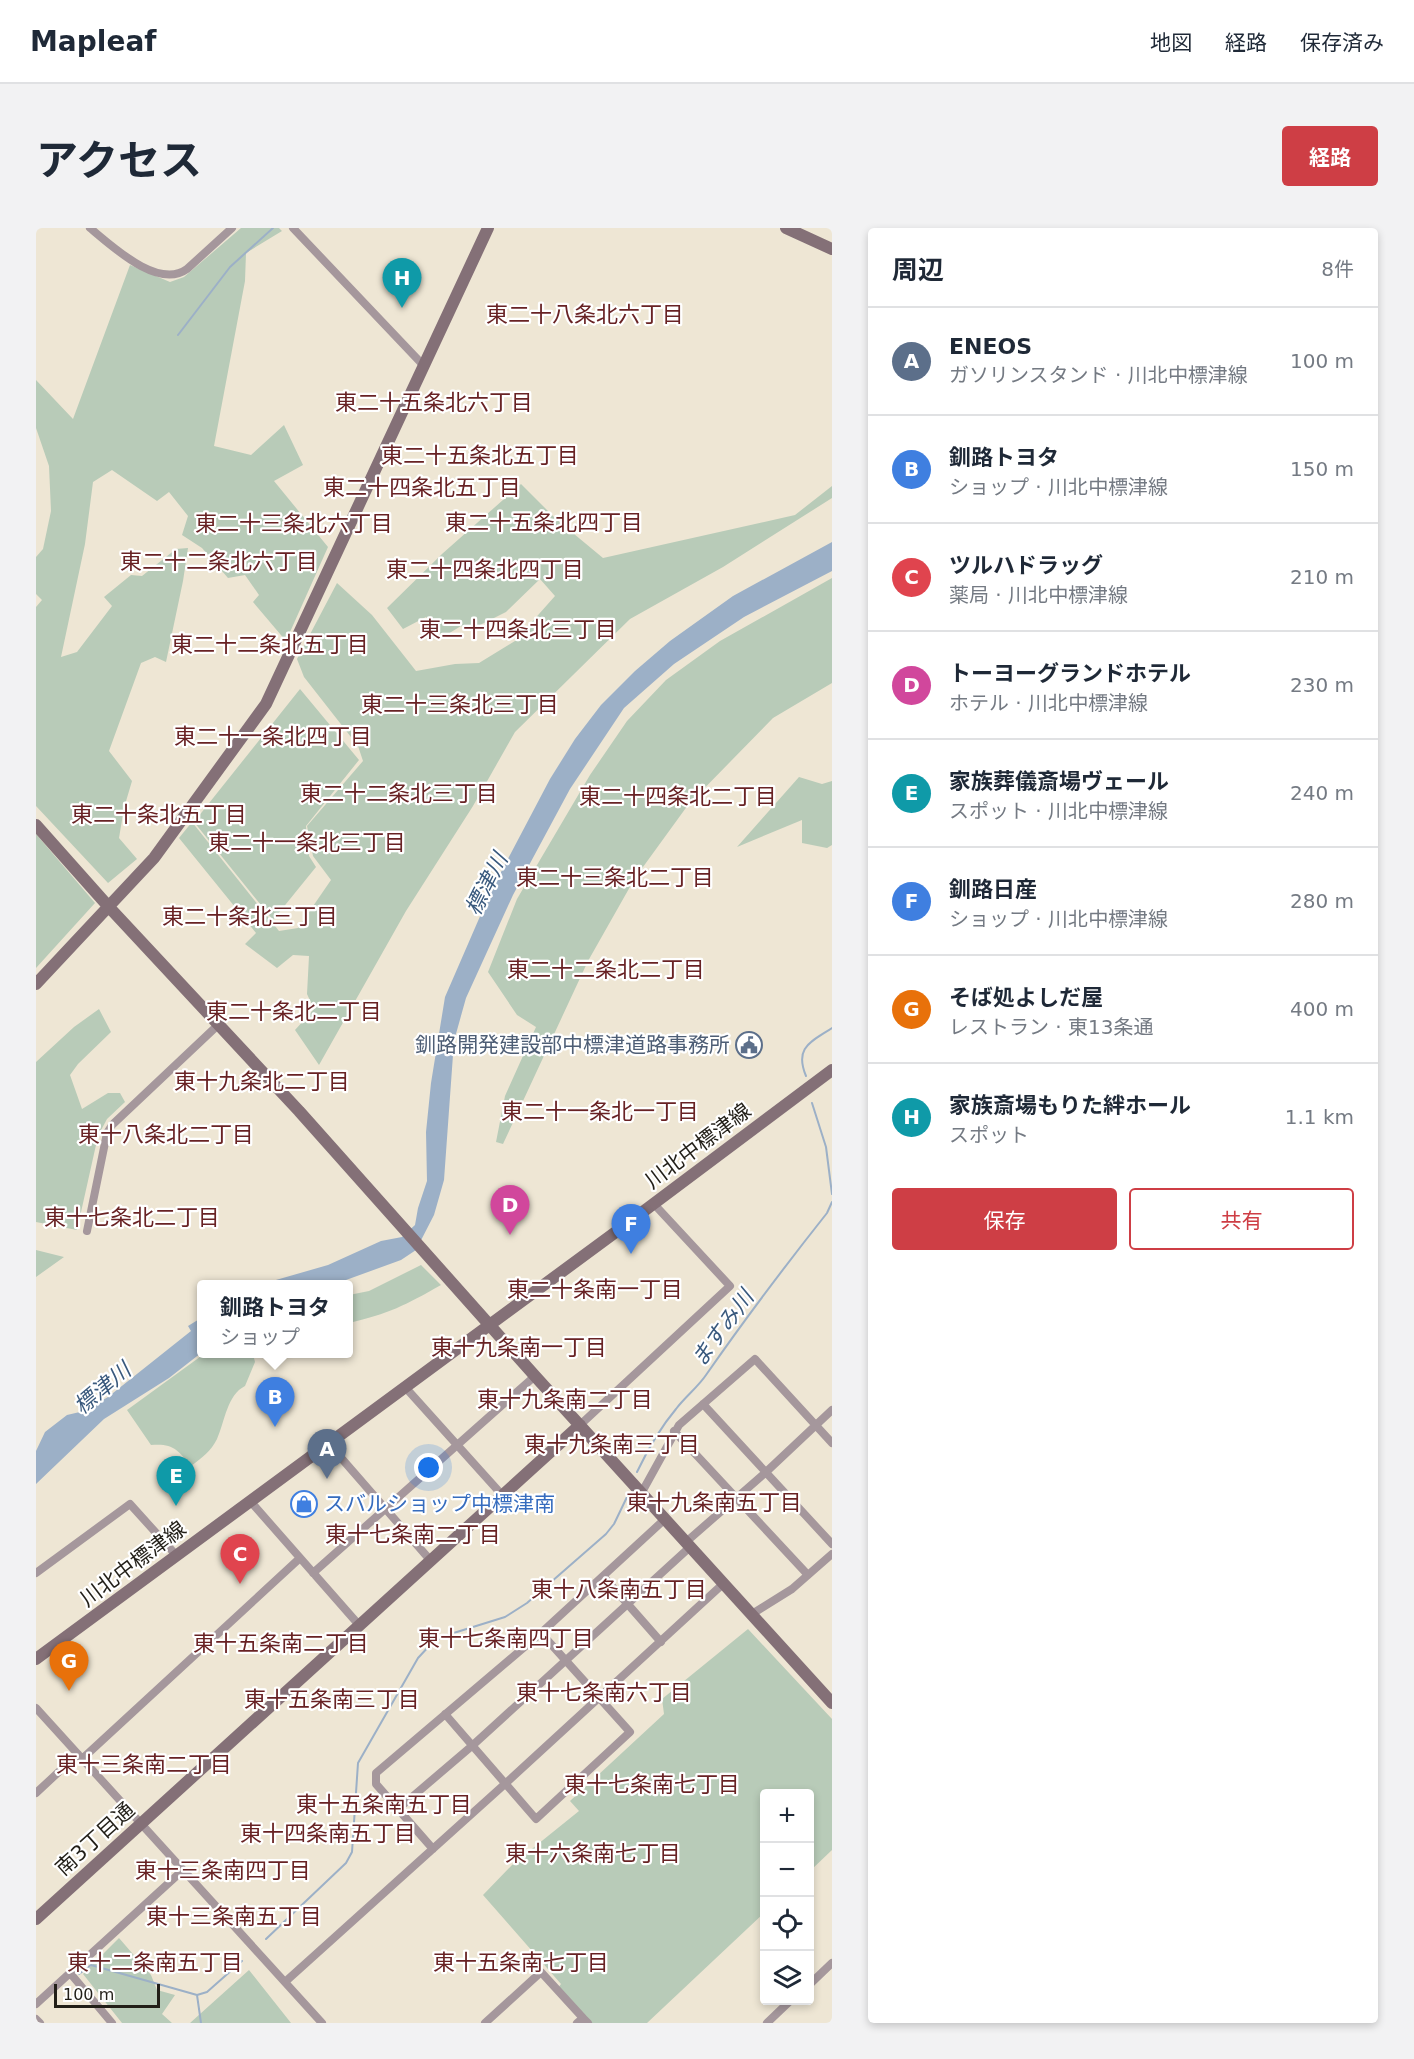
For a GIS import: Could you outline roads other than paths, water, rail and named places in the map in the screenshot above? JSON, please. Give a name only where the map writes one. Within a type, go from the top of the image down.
[{"type":"street","points":[[90,228],[115,249],[144,268],[168,276],[180,274],[187,269],[232,228]]},
{"type":"street","points":[[293,228],[424,366]]},
{"type":"street","points":[[36,984],[154,858],[266,704],[488,228]]},
{"type":"street","points":[[786,228],[832,249]]},
{"type":"street","points":[[36,825],[108,906],[299,1110],[535,1376],[832,1703]]},
{"type":"street","points":[[87,1231],[106,1133],[218,1025]]},
{"type":"street","name":"川北中標津線","points":[[36,1659],[832,1070]]},
{"type":"street","points":[[580,1425],[730,1286],[653,1203]]},
{"type":"street","points":[[642,1492],[675,1431],[755,1359],[832,1443]]},
{"type":"street","points":[[313,1573],[535,1376]]},
{"type":"street","points":[[405,1387],[503,1496]]},
{"type":"street","points":[[703,1404],[832,1544]]},
{"type":"street","points":[[398,1809],[473,1745],[565,1661],[832,1410]]},
{"type":"street","name":"南3丁目通","points":[[36,1918],[580,1425]]},
{"type":"street","points":[[675,1431],[808,1575]]},
{"type":"street","points":[[328,1444],[431,1561]]},
{"type":"street","points":[[251,1502],[359,1625]]},
{"type":"street","points":[[36,1573],[130,1504],[176,1555]]},
{"type":"street","points":[[433,1849],[376,1784],[376,1773],[541,1633],[665,1519]]},
{"type":"street","points":[[752,1614],[792,1589],[832,1554]]},
{"type":"street","points":[[36,1792],[80,1756],[300,1558]]},
{"type":"street","points":[[603,1576],[661,1642]]},
{"type":"street","points":[[285,1982],[506,1784],[724,1583]]},
{"type":"street","points":[[446,1714],[536,1819],[630,1732],[541,1633]]},
{"type":"street","points":[[36,1708],[321,2023]]},
{"type":"street","points":[[36,2004],[183,1870]]},
{"type":"street","points":[[814,1980],[832,1963]]},
{"type":"street","points":[[485,2023],[541,1972],[583,2021]]},
{"type":"street","points":[[70,1973],[112,2023]]},
{"type":"street","points":[[767,2023],[787,2005]]},
{"type":"street","points":[[36,2019],[40,2023]]},
{"type":"water","points":[[832,542],[832,571],[744,617],[674,664],[624,708],[570,789],[513,895],[466,998],[454,1041],[444,1180],[434,1215],[416,1250],[401,1260],[346,1280],[276,1280],[328,1265],[381,1241],[402,1237],[415,1225],[427,1181],[426,1132],[431,1083],[445,997],[491,891],[550,779],[575,739],[601,705],[635,671],[670,641],[733,596]]},
{"type":"water","points":[[197,1320],[197,1356],[169,1378],[104,1419],[36,1484],[36,1451],[45,1432],[67,1415],[84,1411],[108,1397],[191,1331],[188,1326]]},
{"type":"waterway","points":[[178,335],[230,267],[273,228]]},
{"type":"waterway","name":"ますみ川","points":[[806,1076],[803,1052],[811,1042],[832,1028]]},
{"type":"waterway","name":"ますみ川","points":[[812,1103],[826,1147],[832,1194]]},
{"type":"waterway","name":"ますみ川","points":[[637,1472],[665,1424],[703,1379],[827,1213],[832,1202]]},
{"type":"waterway","name":"ますみ川","points":[[266,1939],[346,1863],[352,1852],[358,1763],[418,1658],[431,1644],[444,1636],[505,1617],[527,1603],[606,1534],[614,1524],[627,1497]]},
{"type":"waterway","name":"ますみ川","points":[[197,1995],[207,1992],[242,1961]]},
{"type":"waterway","points":[[79,1974],[91,1965],[197,1995]]},
{"type":"waterway","points":[[197,1995],[201,2023]]},
{"type":"place","name":"家族斎場もりた絆ホール","points":[[402,308]]},
{"type":"place","name":"釧路開発建設部中標津道路事務所","points":[[749,1045]]},
{"type":"place","name":"トーヨーグランドホテル","points":[[510,1235]]},
{"type":"place","name":"釧路日産","points":[[631,1254]]},
{"type":"place","name":"釧路トヨタ","points":[[275,1427]]},
{"type":"place","name":"ENEOS","points":[[327,1479]]},
{"type":"place","name":"スバルショップ中標津南","points":[[304,1504]]},
{"type":"place","name":"家族葬儀斎場ヴェール","points":[[176,1506]]},
{"type":"place","name":"ツルハドラッグ","points":[[240,1584]]},
{"type":"place","name":"そば処よしだ屋","points":[[69,1691]]},
{"type":"district","name":"東二十八条北六丁目","points":[[585,314]]},
{"type":"district","name":"東二十五条北六丁目","points":[[434,402]]},
{"type":"district","name":"東二十五条北五丁目","points":[[480,455]]},
{"type":"district","name":"東二十四条北五丁目","points":[[422,487]]},
{"type":"district","name":"東二十五条北四丁目","points":[[544,522]]},
{"type":"district","name":"東二十三条北六丁目","points":[[294,523]]},
{"type":"district","name":"東二十二条北六丁目","points":[[219,561]]},
{"type":"district","name":"東二十四条北四丁目","points":[[485,569]]},
{"type":"district","name":"東二十四条北三丁目","points":[[518,629]]},
{"type":"district","name":"東二十二条北五丁目","points":[[270,644]]},
{"type":"district","name":"東二十三条北三丁目","points":[[460,704]]},
{"type":"district","name":"東二十一条北四丁目","points":[[273,736]]},
{"type":"district","name":"東二十二条北三丁目","points":[[399,793]]},
{"type":"district","name":"東二十四条北二丁目","points":[[678,796]]},
{"type":"district","name":"東二十条北五丁目","points":[[159,814]]},
{"type":"district","name":"東二十一条北三丁目","points":[[307,842]]},
{"type":"district","name":"東二十三条北二丁目","points":[[615,877]]},
{"type":"district","name":"東二十条北三丁目","points":[[250,916]]},
{"type":"district","name":"東二十二条北二丁目","points":[[606,969]]},
{"type":"district","name":"東二十条北二丁目","points":[[294,1011]]},
{"type":"district","name":"東十九条北二丁目","points":[[262,1081]]},
{"type":"district","name":"東二十一条北一丁目","points":[[600,1111]]},
{"type":"district","name":"東十八条北二丁目","points":[[166,1134]]},
{"type":"district","name":"東十七条北二丁目","points":[[132,1217]]},
{"type":"district","name":"東二十条南一丁目","points":[[595,1289]]},
{"type":"district","name":"東十九条南一丁目","points":[[519,1347]]},
{"type":"district","name":"東十九条南二丁目","points":[[565,1399]]},
{"type":"district","name":"東十九条南三丁目","points":[[612,1444]]},
{"type":"district","name":"東十九条南五丁目","points":[[714,1502]]},
{"type":"district","name":"東十七条南二丁目","points":[[413,1534]]},
{"type":"district","name":"東十八条南五丁目","points":[[619,1589]]},
{"type":"district","name":"東十七条南四丁目","points":[[506,1638]]},
{"type":"district","name":"東十五条南二丁目","points":[[281,1643]]},
{"type":"district","name":"東十七条南六丁目","points":[[604,1692]]},
{"type":"district","name":"東十五条南三丁目","points":[[332,1699]]},
{"type":"district","name":"東十三条南二丁目","points":[[144,1764]]},
{"type":"district","name":"東十七条南七丁目","points":[[652,1784]]},
{"type":"district","name":"東十五条南五丁目","points":[[384,1804]]},
{"type":"district","name":"東十四条南五丁目","points":[[328,1833]]},
{"type":"district","name":"東十六条南七丁目","points":[[593,1853]]},
{"type":"district","name":"東十三条南四丁目","points":[[223,1870]]},
{"type":"district","name":"東十三条南五丁目","points":[[234,1916]]},
{"type":"district","name":"東十二条南五丁目","points":[[155,1962]]},
{"type":"district","name":"東十五条南七丁目","points":[[521,1962]]},
{"type":"water label","name":"標津川","points":[[486,884]]},
{"type":"water label","name":"標津川","points":[[102,1388]]}]
